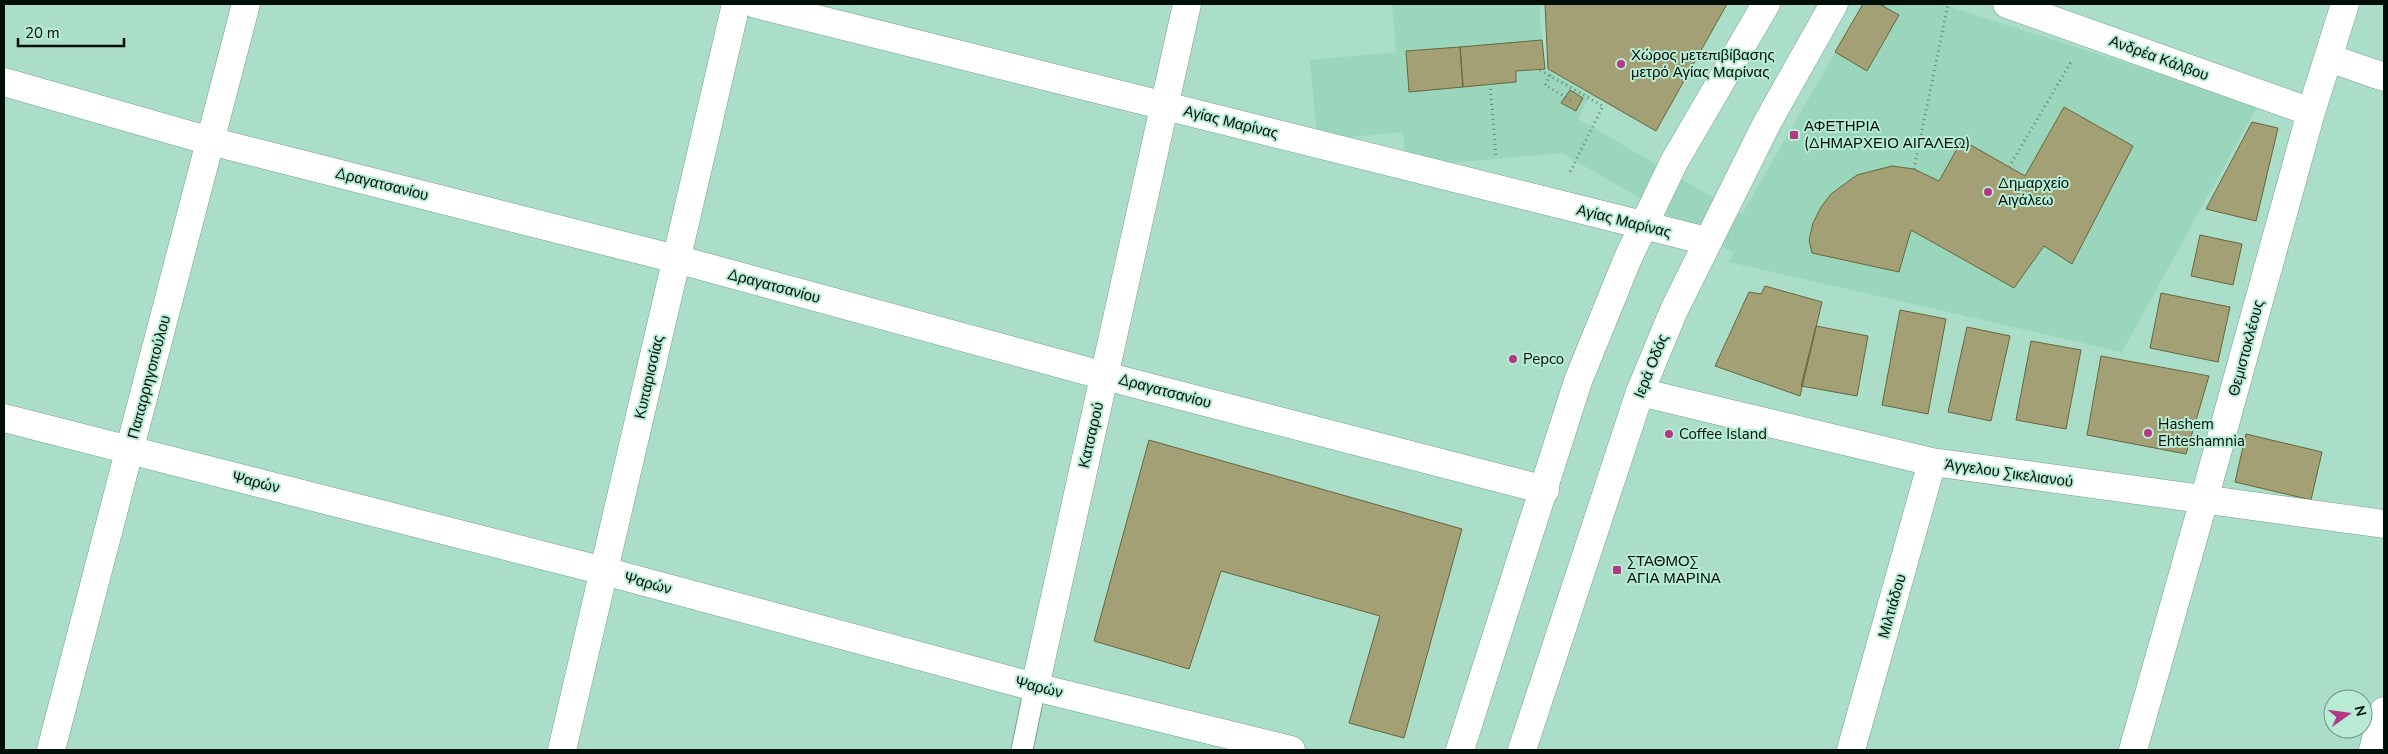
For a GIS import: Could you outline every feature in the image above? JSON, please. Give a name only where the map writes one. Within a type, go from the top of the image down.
[{"type":"street","name":"Παπαρρηγοπούλου","points":[[52,750],[246,4]]},
{"type":"street","name":"Κυπαρισσίας","points":[[562,750],[736,4]]},
{"type":"street","name":"Αγίας Μαρίνας","points":[[756,4],[1707,241]]},
{"type":"street","name":"Κατσαρού","points":[[1022,750],[1187,4]]},
{"type":"street","points":[[1460,750],[1545,490],[1578,381],[1642,225],[1674,162],[1766,4]]},
{"type":"street","name":"Ιερά Οδός","points":[[1522,750],[1640,392],[1674,310],[1767,123],[1834,4]]},
{"type":"street","name":"Ανδρέα Κάλβου","points":[[2008,4],[2311,112]]},
{"type":"street","name":"Θεμιστοκλέους","points":[[2133,750],[2311,112],[2345,4]]},
{"type":"street","points":[[2329,58],[2384,77]]},
{"type":"street","name":"Δραγατσανίου","points":[[4,82],[210,141],[676,259],[1104,376],[1545,490]]},
{"type":"street","name":"Άγγελου Σικελιανού","points":[[1640,392],[1932,462],[2384,524]]},
{"type":"street","name":"Ψαρών","points":[[4,418],[604,571],[1035,686],[1291,750]]},
{"type":"street","name":"Μιλτιάδου","points":[[1851,750],[1932,462]]},
{"type":"street","points":[[2373,750],[2384,711]]},
{"type":"path","points":[[1914,170],[1948,4]]},
{"type":"path","points":[[2009,167],[2088,32]]},
{"type":"path","points":[[1540,70],[1603,106],[1554,203]]},
{"type":"path","points":[[1550,75],[1545,85],[1572,101]]},
{"type":"path","points":[[1490,84],[1499,189]]},
{"type":"shaded area","name":"Δημαρχείο Αιγάλεω","points":[[1392,4],[1539,4],[1545,69],[1590,96],[1578,119],[1742,214],[1863,4],[1941,4],[2258,105],[2122,352],[1729,262],[1734,253],[1562,153],[1406,167],[1403,132],[1317,140],[1310,60],[1396,52]]},
{"type":"building","name":"Χώρος μετεπιβίβασης μετρό Αγίας Μαρίνας","points":[[1545,4],[1727,4],[1656,131],[1548,69]]},
{"type":"building","points":[[1863,4],[1879,4],[1899,15],[1867,71],[1835,52]]},
{"type":"building","points":[[1542,40],[1545,69],[1516,71],[1516,82],[1463,87],[1460,47]]},
{"type":"building","points":[[1460,47],[1463,87],[1409,92],[1406,51]]},
{"type":"building","points":[[1570,90],[1583,98],[1576,111],[1561,103]]},
{"type":"building","points":[[2064,107],[2133,146],[2072,264],[2044,246],[2014,288],[1911,230],[1899,272],[1812,253],[1809,240],[1813,223],[1821,207],[1831,194],[1857,175],[1892,166],[1914,169],[1939,181],[1962,140],[2025,176]]},
{"type":"building","points":[[2252,122],[2278,128],[2256,221],[2206,209]]},
{"type":"building","points":[[2200,235],[2242,244],[2233,285],[2191,276]]},
{"type":"building","points":[[1765,286],[1822,302],[1800,396],[1715,366],[1749,292],[1761,294]]},
{"type":"building","points":[[2161,293],[2230,307],[2218,362],[2150,348]]},
{"type":"building","points":[[1900,310],[1946,319],[1928,414],[1882,405]]},
{"type":"building","points":[[1816,326],[1868,336],[1857,396],[1801,386]]},
{"type":"building","points":[[1967,327],[2010,336],[1991,421],[1948,412]]},
{"type":"building","points":[[2031,341],[2081,350],[2066,429],[2016,420]]},
{"type":"building","points":[[2101,356],[2209,376],[2186,454],[2087,435]]},
{"type":"building","points":[[2246,434],[2322,452],[2311,500],[2235,482]]},
{"type":"building","points":[[1149,440],[1462,529],[1404,738],[1349,723],[1380,616],[1221,571],[1189,669],[1094,641]]},
{"type":"place","name":"Χώρος μετεπιβίβασης μετρό Αγίας Μαρίνας","points":[[1621,64]]},
{"type":"place","name":"ΑΦΕΤΗΡΙΑ (ΔΗΜΑΡΧΕΙΟ ΑΙΓΑΛΕΩ)","points":[[1794,135]]},
{"type":"place","name":"Δημαρχείο Αιγάλεω","points":[[1988,192]]},
{"type":"place","name":"Pepco","points":[[1513,359]]},
{"type":"place","name":"Hashem Ehteshamnia","points":[[2148,433]]},
{"type":"place","name":"Coffee Island","points":[[1669,434]]},
{"type":"place","name":"ΣΤΑΘΜΟΣ ΑΓΙΑ ΜΑΡΙΝΑ","points":[[1617,570]]}]
